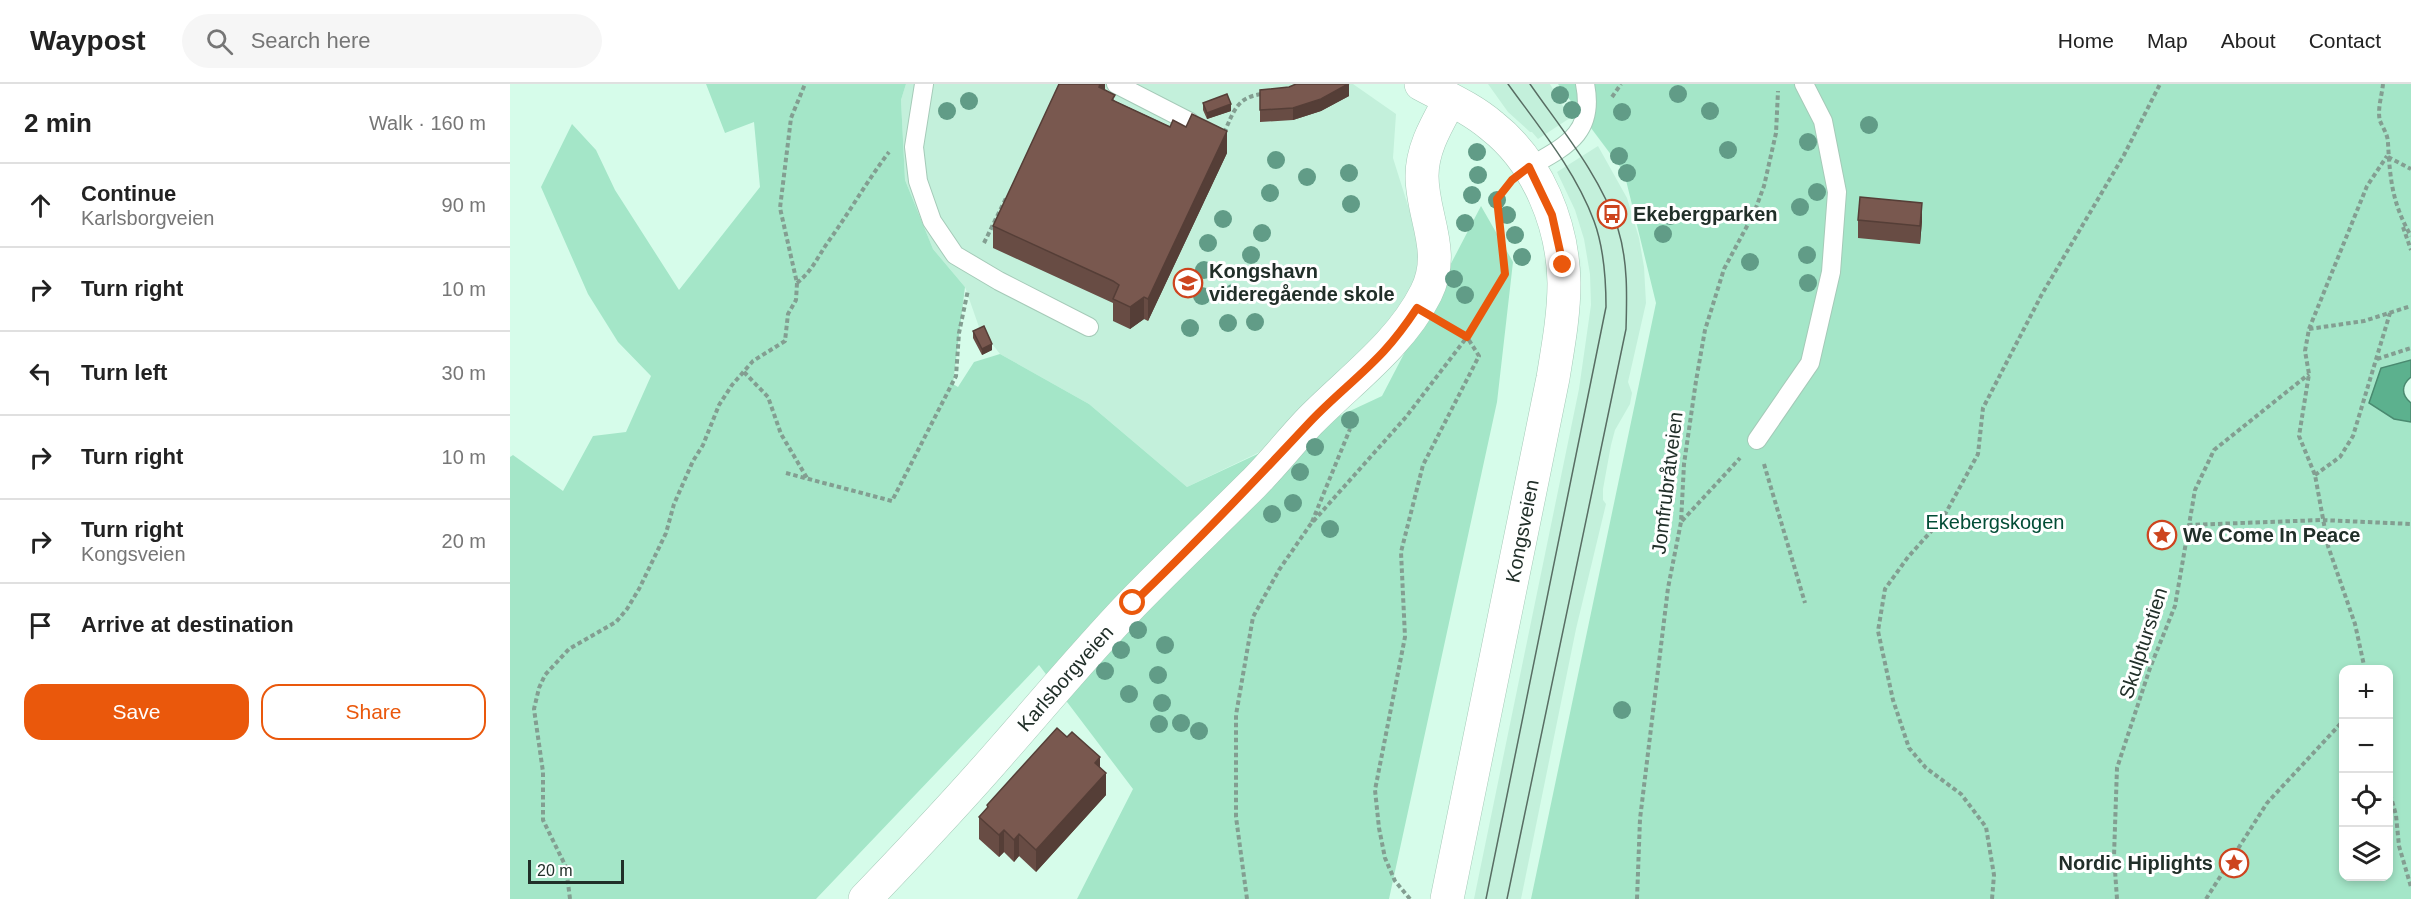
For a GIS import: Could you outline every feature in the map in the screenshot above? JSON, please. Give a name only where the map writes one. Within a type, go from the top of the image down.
[{"type":"street","name":"Kongsveien","points":[[1421,84],[1493,126],[1514,146],[1529,167],[1552,215],[1561,249],[1564,285],[1560,337],[1447,899]]},
{"type":"street","name":"Karlsborgveien","points":[[865,899],[1003,749],[1085,654],[1184,554],[1220,514],[1254,483],[1309,422],[1383,352],[1417,308],[1433,278],[1435,243],[1422,178],[1424,162],[1432,134],[1450,100]]},
{"type":"lane","points":[[924,84],[914,147],[918,182],[932,221],[956,255],[1089,327]]},
{"type":"lane","points":[[1116,84],[1190,122]]},
{"type":"lane","points":[[1529,167],[1556,152],[1580,131],[1586,118],[1585,84]]},
{"type":"lane","points":[[1757,440],[1810,363],[1831,272],[1837,192],[1823,120],[1804,84]]},
{"type":"path","points":[[570,899],[566,867],[543,820],[543,772],[534,709],[539,688],[544,675],[569,650],[616,622],[627,609],[666,532],[674,504],[693,461],[703,445],[710,422],[732,385],[753,361],[785,341],[788,314],[796,300],[797,283],[780,208],[791,118],[805,84]]},
{"type":"path","points":[[1992,899],[1994,875],[1986,827],[1961,794],[1926,768],[1909,748],[1893,700],[1878,631],[1885,589],[1908,557],[1943,518],[1978,454],[1983,408],[2042,294],[2124,155],[2160,84]]},
{"type":"path","points":[[2383,84],[2379,118],[2388,140],[2387,156],[2391,189],[2411,250]]},
{"type":"path","name":"Jomfrubråtveien","points":[[1637,899],[1640,819],[1660,649],[1668,588],[1681,522],[1684,464],[1705,330],[1724,269],[1754,213],[1764,186],[1776,133],[1778,85]]},
{"type":"path","points":[[1229,105],[1252,95],[1267,94]]},
{"type":"path","points":[[1214,129],[1224,133],[1240,102]]},
{"type":"path","points":[[797,283],[809,274],[840,227],[861,189],[892,148]]},
{"type":"path","points":[[2387,156],[2411,169]]},
{"type":"path","points":[[2364,665],[2355,624],[2328,546],[2315,476],[2299,436],[2309,374],[2305,351],[2309,329],[2367,186],[2387,156]]},
{"type":"path","points":[[1247,899],[1236,805],[1236,714],[1253,617],[1279,570],[1310,525],[1406,417],[1467,337],[1505,274],[1497,199],[1512,180],[1529,167]]},
{"type":"path","points":[[786,473],[892,501],[956,376],[958,333],[973,266],[1009,191]]},
{"type":"path","points":[[2400,217],[2411,236]]},
{"type":"path","points":[[2309,329],[2364,321],[2411,306]]},
{"type":"path","points":[[1410,899],[1395,881],[1385,858],[1375,790],[1405,637],[1401,552],[1423,465],[1479,356],[1467,337],[1417,308]]},
{"type":"path","points":[[2315,476],[2340,457],[2353,436],[2390,313]]},
{"type":"path","points":[[2376,359],[2411,348]]},
{"type":"path","points":[[744,372],[768,397],[781,434],[807,478]]},
{"type":"path","name":"Skulpturstien","points":[[2117,899],[2114,856],[2117,768],[2150,668],[2175,606],[2195,490],[2214,450],[2309,374]]},
{"type":"path","points":[[1310,525],[1351,428]]},
{"type":"path","points":[[1681,522],[1757,440]]},
{"type":"path","points":[[1757,440],[1805,603]]},
{"type":"path","points":[[2188,525],[2322,520],[2411,524]]},
{"type":"path","points":[[2206,899],[2266,803],[2339,724]]},
{"type":"path","points":[[2393,804],[2399,846],[2411,886]]},
{"type":"shaded area","name":"Kongshavn videregående skole","points":[[906,84],[1353,84],[1396,114],[1393,158],[1420,244],[1415,279],[1392,321],[1266,449],[1187,487],[1089,404],[1000,354],[979,327],[965,287],[933,249],[905,180],[901,100]]},
{"type":"shaded area","points":[[1488,84],[1550,84],[1570,118],[1538,139],[1508,112]]},
{"type":"shaded area","points":[[1598,146],[1627,198],[1639,238],[1644,267],[1646,303],[1628,382],[1632,393],[1630,404],[1615,430],[1611,445],[1603,489],[1603,500],[1606,504],[1576,629],[1521,899],[1474,899],[1579,389],[1591,305],[1590,274],[1584,239],[1575,210],[1557,172]]},
{"type":"shaded area","points":[[2411,360],[2411,377],[2405,383],[2404,393],[2411,403],[2411,422],[2394,419],[2369,403],[2381,368]]},
{"type":"green space","points":[[706,84],[906,84],[901,100],[905,180],[933,249],[965,287],[953,384],[958,387],[974,362],[1000,354],[1089,404],[1187,487],[1382,396],[1481,206],[1513,262],[1497,402],[1389,899],[1077,899],[1133,789],[1039,665],[816,899],[510,899],[510,457],[513,455],[563,491],[593,436],[626,432],[651,376],[618,342],[588,294],[541,187],[572,124],[596,150],[615,190],[679,290],[760,187],[754,122],[725,133]]},
{"type":"green space","name":"Ekebergskogen","points":[[1558,84],[2411,84],[2411,360],[2381,368],[2376,384],[2394,419],[2411,422],[2411,899],[1531,899],[1656,303],[1624,172]]},
{"type":"building","name":"Kongshavn videregående skole","points":[[1059,84],[1100,84],[1099,87],[1115,95],[1112,100],[1170,127],[1173,120],[1186,127],[1192,114],[1227,131],[1148,299],[1144,297],[1130,307],[1113,299],[1119,285],[1113,281],[993,226]]},
{"type":"building","points":[[1296,84],[1348,84],[1321,99],[1293,108],[1260,110],[1260,90],[1289,87]]},
{"type":"building","points":[[1227,94],[1231,104],[1207,113],[1203,103]]},
{"type":"building","points":[[1860,197],[1922,203],[1920,226],[1858,220]]},
{"type":"building","points":[[984,326],[992,344],[982,349],[973,331]]},
{"type":"building","points":[[1057,728],[1067,737],[1072,732],[1100,757],[1095,763],[1106,773],[1036,850],[1019,834],[1014,840],[1004,830],[999,835],[979,817],[988,807],[987,805]]},
{"type":"tram line","points":[[1486,899],[1606,307],[1602,253],[1594,221],[1586,202],[1567,167],[1508,84]]},
{"type":"tram line","points":[[1507,899],[1626,329],[1624,253],[1618,229],[1591,172],[1530,84]]},
{"type":"place","name":"Ekebergparken","points":[[1612,214]]},
{"type":"place","name":"Kongshavn videregående skole","points":[[1188,283]]},
{"type":"place","name":"We Come In Peace","points":[[2162,535]]},
{"type":"place","name":"Nordic Hiplights","points":[[2234,863]]},
{"type":"route","points":[[1133,603],[1184,554],[1220,514],[1254,483],[1309,422],[1383,352],[1417,308],[1467,337],[1505,274],[1497,199],[1512,180],[1529,167],[1552,215],[1563,265]]}]
